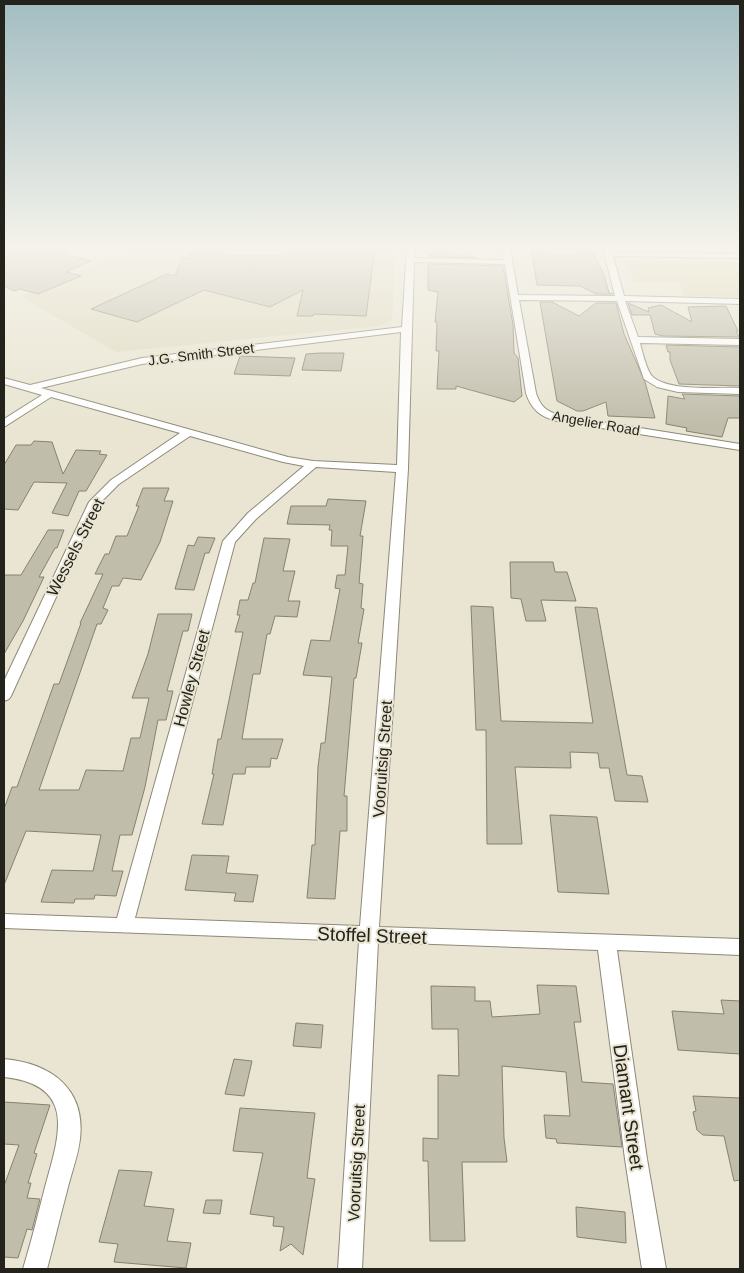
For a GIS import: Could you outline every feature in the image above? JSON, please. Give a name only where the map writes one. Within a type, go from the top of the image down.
[{"type":"street","name":"Vooruitsig Street","points":[[350,1269],[369,935],[402,469],[407,307]]},
{"type":"street","name":"Angelier Road","points":[[517,307],[531,393],[538,410],[557,418],[740,447]]},
{"type":"street","points":[[623,307],[647,377],[660,385],[678,389],[740,391]]},
{"type":"street","name":"J.G. Smith Street","points":[[28,388],[142,361],[406,329]]},
{"type":"street","points":[[634,340],[740,342]]},
{"type":"street","points":[[4,382],[266,455],[313,464],[402,469]]},
{"type":"street","points":[[4,424],[19,412],[50,394]]},
{"type":"street","name":"Wessels Street","points":[[4,696],[93,504],[115,482],[188,433]]},
{"type":"street","name":"Howley Street","points":[[124,925],[229,541],[252,516],[313,464]]},
{"type":"street","name":"Stoffel Street","points":[[4,921],[607,944],[740,947]]},
{"type":"street","name":"Diamant Street","points":[[607,944],[636,1160],[654,1269]]},
{"type":"street","points":[[4,1068],[37,1074],[54,1086],[64,1099],[70,1123],[69,1140],[35,1269]]},
{"type":"shaded area","points":[[40,307],[393,307],[392,320],[379,326],[116,352]]},
{"type":"building","points":[[94,307],[168,307],[137,322],[91,309]]},
{"type":"building","points":[[299,307],[367,307],[366,316],[314,314],[313,316],[297,316]]},
{"type":"building","points":[[436,307],[510,307],[514,353],[518,358],[522,396],[514,402],[456,386],[456,389],[437,389],[439,351],[436,351],[437,322],[435,322]]},
{"type":"building","points":[[541,307],[562,307],[579,316],[590,307],[617,307],[624,334],[645,382],[655,418],[608,416],[606,402],[583,411],[577,411],[557,401]]},
{"type":"building","points":[[629,307],[638,307],[649,312],[648,308],[665,307],[692,322],[688,307],[727,307],[739,337],[663,336],[655,334],[650,315],[632,315]]},
{"type":"building","points":[[666,345],[740,347],[740,386],[679,384],[670,360],[670,352],[668,352]]},
{"type":"building","points":[[344,353],[341,371],[302,370],[306,354]]},
{"type":"building","points":[[240,356],[295,358],[290,376],[234,374]]},
{"type":"building","points":[[682,394],[740,396],[740,418],[728,418],[722,437],[686,431],[687,428],[666,424],[668,396],[685,399]]},
{"type":"building","points":[[34,441],[52,442],[63,474],[76,450],[101,451],[99,454],[107,455],[86,491],[79,491],[68,516],[52,513],[67,483],[34,482],[18,510],[4,509],[4,465],[16,445],[31,445]]},
{"type":"building","points":[[143,488],[169,488],[164,501],[173,501],[160,542],[141,580],[123,578],[119,586],[112,586],[103,608],[108,610],[101,624],[97,624],[39,790],[79,790],[86,770],[123,771],[131,738],[140,738],[149,698],[132,698],[148,654],[158,614],[192,614],[188,631],[183,631],[167,691],[173,691],[166,720],[158,720],[145,787],[132,835],[120,835],[112,871],[123,871],[116,896],[95,895],[94,899],[75,899],[74,903],[41,902],[52,870],[93,871],[101,835],[26,831],[4,885],[4,809],[12,787],[17,787],[54,684],[59,684],[80,623],[103,574],[95,574],[105,554],[109,554],[116,536],[127,536],[139,506],[136,506]]},
{"type":"building","points":[[328,499],[366,501],[360,536],[363,536],[359,583],[363,584],[361,608],[364,609],[358,643],[362,643],[356,678],[354,678],[344,796],[347,796],[347,831],[340,831],[335,899],[307,898],[312,845],[315,845],[318,767],[321,743],[325,743],[332,677],[303,675],[311,640],[330,641],[340,589],[335,588],[337,575],[345,575],[348,546],[331,546],[332,530],[329,530],[330,525],[287,524],[291,506],[326,506]]},
{"type":"building","points":[[48,530],[64,530],[57,548],[55,548],[39,577],[44,577],[23,621],[4,654],[4,575],[21,575]]},
{"type":"building","points":[[198,537],[215,538],[209,553],[205,553],[194,590],[175,589],[188,545],[194,546]]},
{"type":"building","points":[[264,538],[290,539],[283,571],[295,571],[288,601],[300,601],[297,617],[275,616],[270,634],[267,634],[260,674],[253,674],[242,739],[283,739],[277,759],[271,758],[270,767],[246,767],[245,774],[233,774],[223,825],[202,824],[214,774],[212,774],[218,739],[221,739],[243,632],[235,632],[240,615],[237,615],[240,600],[248,600],[253,583],[255,583]]},
{"type":"building","points":[[510,562],[553,562],[555,572],[567,572],[576,601],[541,600],[546,621],[526,621],[521,599],[511,598]]},
{"type":"building","points":[[471,606],[493,607],[501,721],[593,723],[575,607],[597,608],[627,775],[642,776],[648,802],[615,801],[609,768],[600,768],[598,753],[570,752],[571,768],[515,767],[522,844],[487,844],[486,730],[476,730]]},
{"type":"building","points":[[550,815],[597,817],[609,894],[558,892]]},
{"type":"building","points":[[192,855],[229,856],[226,873],[258,875],[253,902],[234,901],[236,893],[185,890]]},
{"type":"building","points":[[537,985],[576,986],[581,1022],[574,1022],[582,1082],[613,1084],[622,1147],[557,1143],[556,1139],[546,1138],[544,1115],[570,1116],[566,1072],[502,1066],[504,1138],[507,1162],[462,1162],[465,1241],[430,1241],[428,1161],[423,1161],[423,1138],[438,1139],[438,1075],[459,1076],[458,1029],[432,1029],[431,986],[475,987],[475,1001],[490,1001],[492,1017],[540,1014]]},
{"type":"building","points":[[721,1000],[740,1001],[740,1054],[678,1050],[672,1011],[724,1014]]},
{"type":"building","points":[[296,1023],[323,1025],[321,1048],[293,1046]]},
{"type":"building","points":[[234,1059],[252,1061],[244,1096],[225,1094]]},
{"type":"building","points":[[693,1096],[740,1098],[740,1180],[734,1181],[724,1136],[703,1135],[697,1130],[693,1112],[696,1111]]},
{"type":"building","points":[[4,1102],[50,1105],[34,1153],[37,1154],[28,1183],[31,1183],[27,1198],[40,1199],[32,1230],[27,1229],[18,1258],[4,1257],[4,1186],[19,1145],[4,1144]]},
{"type":"building","points":[[240,1108],[315,1113],[307,1178],[315,1179],[303,1255],[291,1244],[280,1251],[284,1227],[273,1226],[274,1217],[250,1214],[263,1153],[233,1151]]},
{"type":"building","points":[[119,1170],[152,1172],[144,1206],[174,1209],[167,1241],[191,1243],[186,1268],[114,1262],[118,1244],[99,1242]]},
{"type":"building","points":[[206,1200],[222,1200],[220,1214],[203,1213]]},
{"type":"building","points":[[576,1207],[625,1212],[626,1243],[577,1237]]}]
